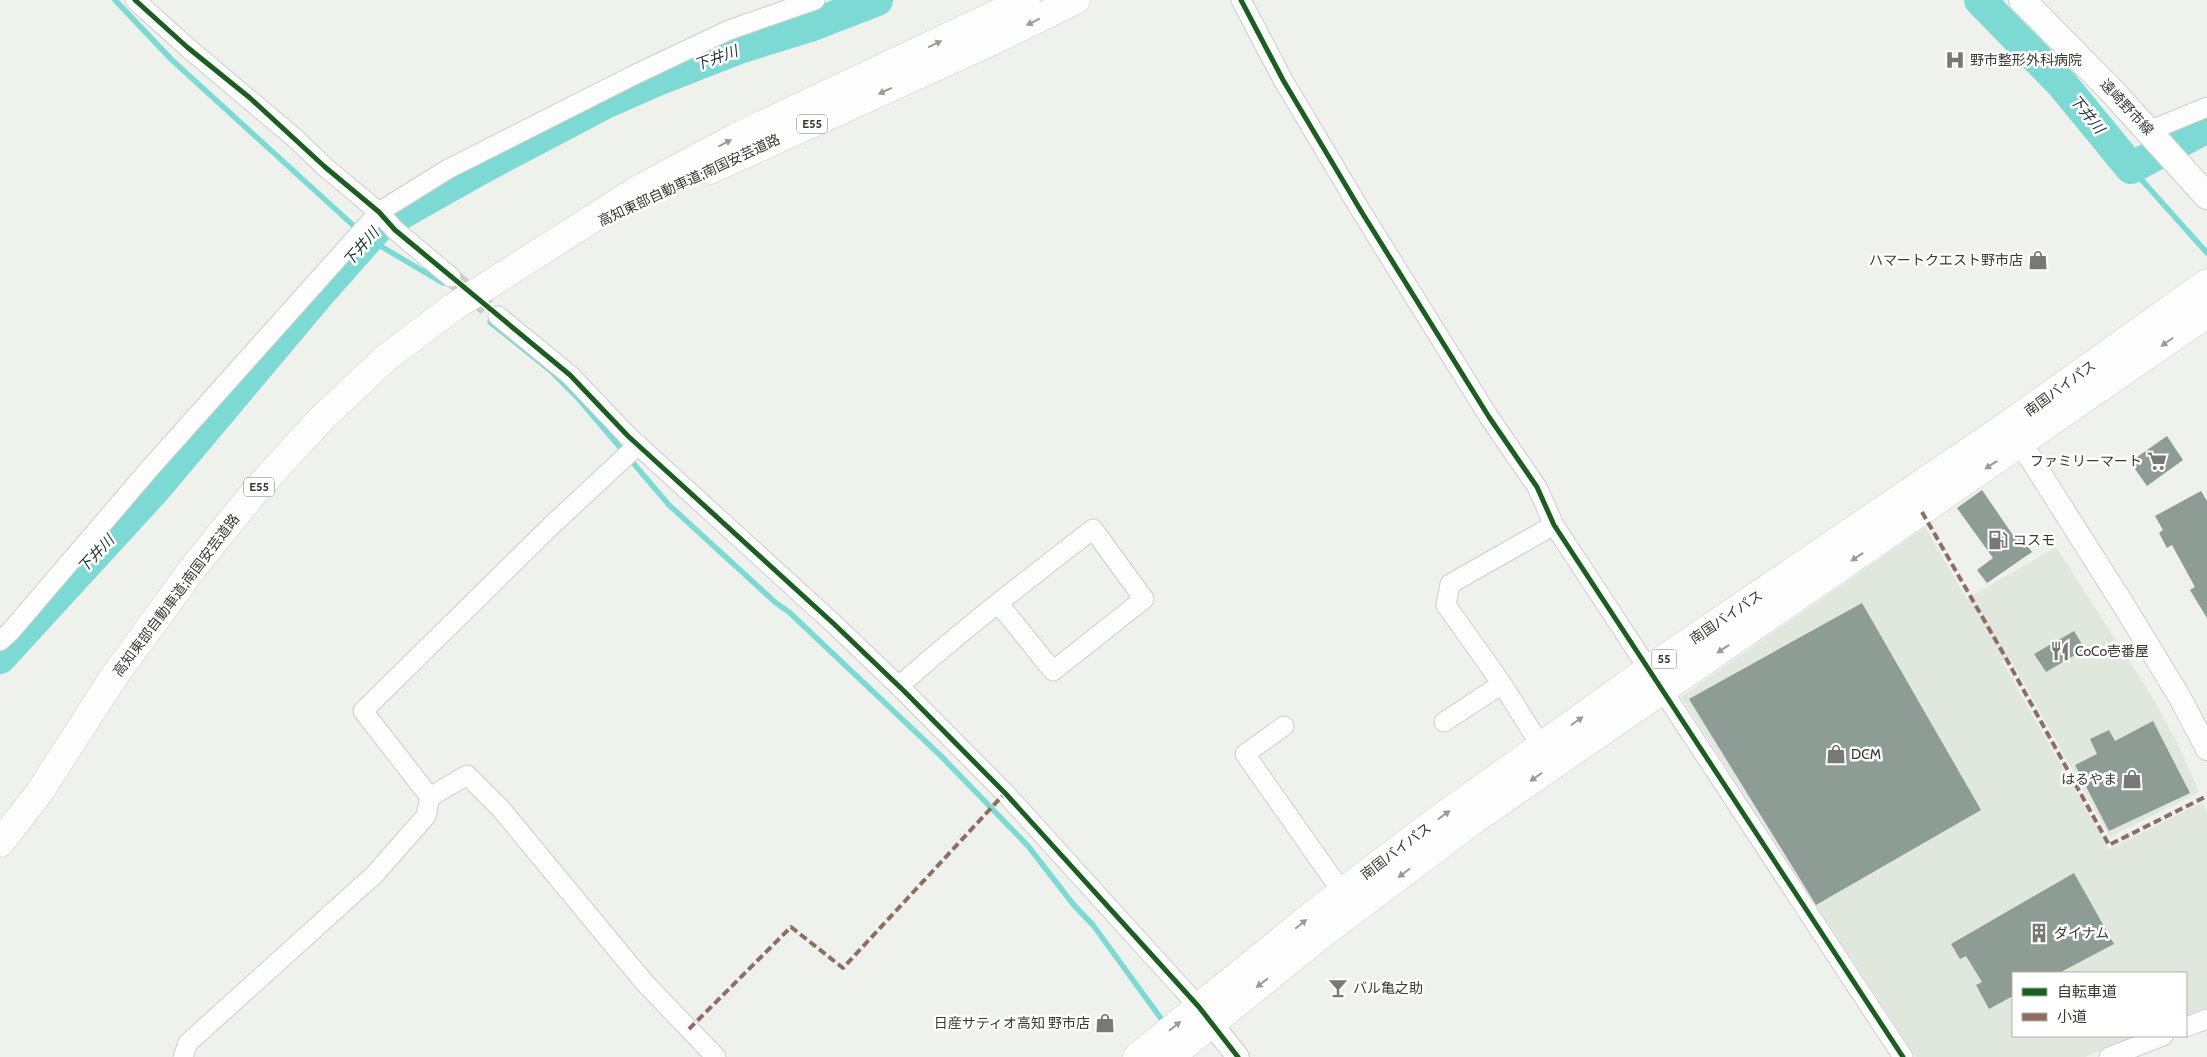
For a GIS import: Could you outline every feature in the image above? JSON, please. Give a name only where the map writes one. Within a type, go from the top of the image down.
[{"type":"highway","name":"高知東部自動車道;南国安芸道路","points":[[0,843],[39,793],[113,678],[193,568],[256,489],[322,418],[386,358],[452,308],[639,189],[736,137],[1026,0]]},
{"type":"highway","name":"高知東部自動車道;南国安芸道路","points":[[547,246],[999,38],[1076,0]]},
{"type":"highway","name":"南国バイパス","points":[[2016,434],[2207,283]]},
{"type":"highway","name":"南国バイパス","points":[[1138,1057],[1204,1015],[1333,926],[1656,680],[2016,434],[2207,314]]},
{"type":"highway","name":"南国バイパス","points":[[1170,1057],[1204,1015],[1342,892],[1440,818],[1541,746],[1656,680]]},
{"type":"highway","points":[[0,859],[39,793]]},
{"type":"main road","name":"遠崎野市線","points":[[2022,0],[2064,41],[2170,153],[2207,196]]},
{"type":"street","points":[[135,0],[187,48],[250,98],[379,212],[395,230],[451,277]]},
{"type":"street","points":[[3,631],[379,212],[448,169],[636,74],[729,30],[815,0]]},
{"type":"street","points":[[1241,0],[1283,80],[1346,187],[1489,417],[1537,487],[1554,525],[1903,1057]]},
{"type":"street","points":[[2149,131],[2207,107]]},
{"type":"street","points":[[498,316],[570,375],[638,445],[899,686],[1005,793],[1204,1015],[1238,1057]]},
{"type":"street","points":[[2016,434],[2126,608],[2179,696],[2207,749]]},
{"type":"street","points":[[430,797],[363,710],[552,525],[638,445]]},
{"type":"street","points":[[1541,746],[1502,684],[1446,605],[1450,584],[1554,525]]},
{"type":"street","points":[[899,686],[943,647],[998,603],[1093,529],[1144,599],[1053,671],[998,603]]},
{"type":"street","points":[[1444,722],[1502,684]]},
{"type":"street","points":[[1284,726],[1245,754],[1342,892]]},
{"type":"street","points":[[183,1057],[188,1043],[375,874],[426,816],[430,797],[467,775],[501,809],[644,982],[716,1057]]},
{"type":"street","points":[[2187,1027],[2207,1019]]},
{"type":"street","points":[[2110,1057],[2160,1037]]},
{"type":"shaded area","points":[[1925,527],[1967,599],[2056,547],[2151,695],[2177,742],[2199,792],[2110,837],[2009,657],[2002,661],[2109,849],[2203,802],[2207,814],[2207,1008],[2187,1017],[2187,972],[2012,972],[2012,1037],[2135,1037],[2085,1057],[1916,1057],[1681,697]]},
{"type":"building","name":"ファミリーマート","points":[[2167,436],[2183,460],[2147,486],[2130,462]]},
{"type":"building","points":[[1982,490],[2017,541],[2021,538],[2032,552],[1987,583],[1977,570],[1993,558],[1957,508]]},
{"type":"building","points":[[2201,491],[2207,501],[2207,618],[2190,590],[2195,587],[2172,545],[2167,548],[2159,533],[2163,530],[2155,516]]},
{"type":"building","name":"DCM","points":[[1862,603],[1981,810],[1816,905],[1689,699]]},
{"type":"building","name":"CoCo壱番屋","points":[[2074,631],[2085,649],[2046,672],[2034,654]]},
{"type":"building","name":"はるやま","points":[[2153,721],[2190,793],[2109,831],[2075,765],[2097,754],[2090,739],[2109,730],[2115,741]]},
{"type":"building","name":"ダイナム","points":[[2074,873],[2114,944],[2061,972],[2012,972],[2012,997],[1989,1009],[1976,985],[1982,982],[1966,956],[1960,959],[1951,944]]},
{"type":"waterway","points":[[115,0],[172,60],[367,238],[443,283]]},
{"type":"waterway","name":"下井川","points":[[0,658],[155,489],[318,295],[379,226],[480,169],[605,103],[657,80],[739,48],[810,26],[877,0]]},
{"type":"waterway","name":"下井川","points":[[1980,0],[2062,84],[2131,168],[2207,127]]},
{"type":"waterway","points":[[2131,168],[2207,253]]},
{"type":"waterway","points":[[490,322],[551,371],[577,397],[669,505],[776,603],[789,612],[941,756],[1028,846],[1073,904],[1093,925],[1165,1024]]},
{"type":"tunnel","points":[[451,277],[498,316]]},
{"type":"marked path","points":[[1922,512],[2007,660],[2109,845],[2207,796]]},
{"type":"marked path","points":[[689,1029],[791,927],[843,968],[1005,793]]},
{"type":"cycle path","points":[[135,0],[379,212],[395,230],[570,375],[628,436],[834,624],[905,692],[1005,793],[1199,1007],[1238,1057]]},
{"type":"cycle path","points":[[1241,0],[1283,80],[1361,211],[1489,417],[1537,487],[1554,525],[1903,1057]]},
{"type":"place","name":"野市整形外科病院","points":[[1955,60]]},
{"type":"place","name":"ハマートクエスト野市店","points":[[2038,260]]},
{"type":"place","name":"ファミリーマート","points":[[2157,461]]},
{"type":"place","name":"コスモ","points":[[1998,540]]},
{"type":"place","name":"CoCo壱番屋","points":[[2060,651]]},
{"type":"place","name":"DCM","points":[[1836,754]]},
{"type":"place","name":"はるやま","points":[[2132,779]]},
{"type":"place","name":"ダイナム","points":[[2039,933]]},
{"type":"place","name":"バル亀之助","points":[[1338,988]]},
{"type":"place","name":"日産サティオ高知 野市店","points":[[1105,1023]]}]
